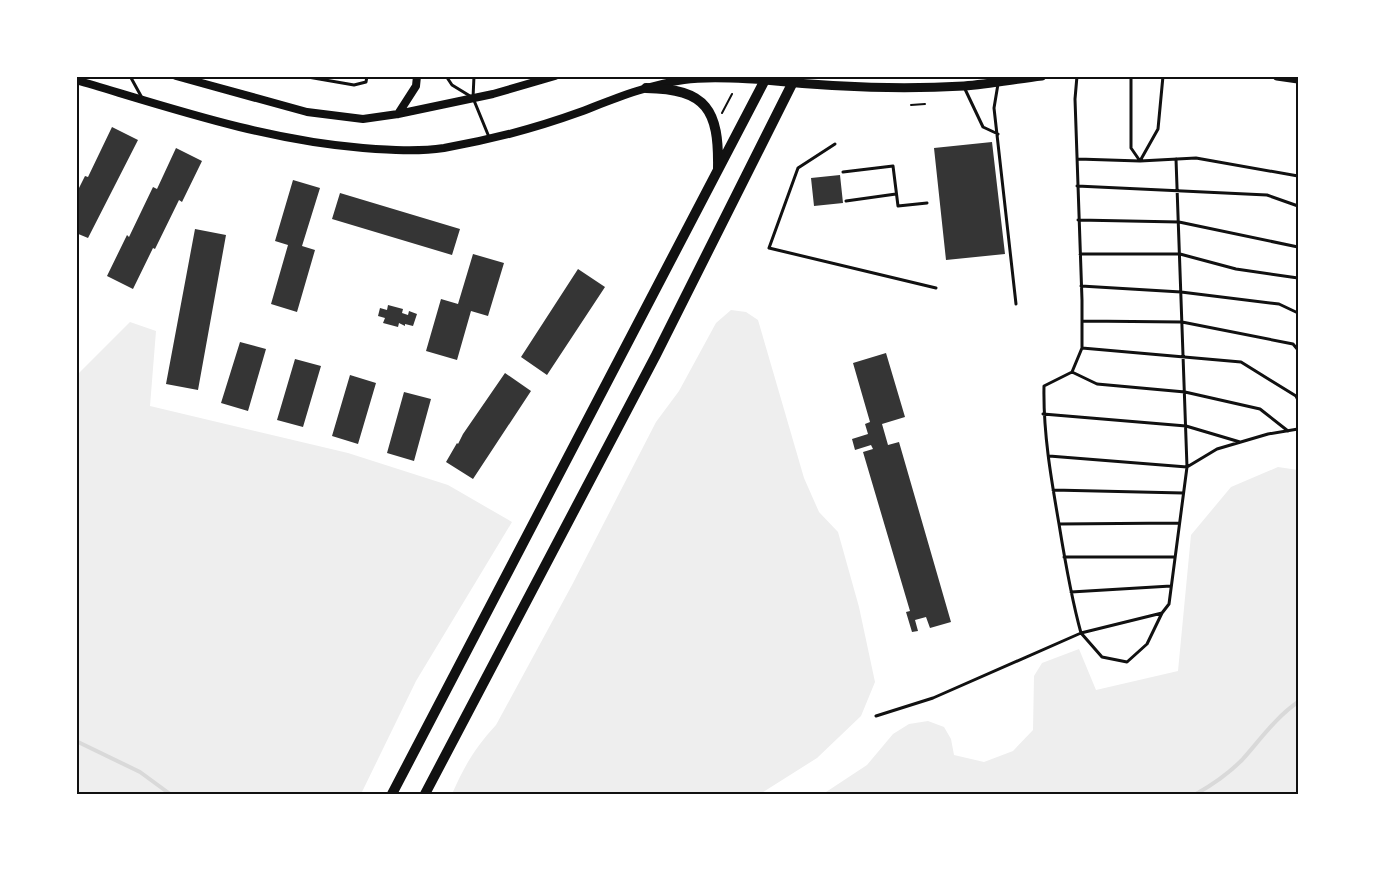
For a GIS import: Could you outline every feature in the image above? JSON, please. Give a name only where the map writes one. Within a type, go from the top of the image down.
[{"type":"main road","points":[[392,795],[766,78],[886,88],[963,86],[1042,76]]},
{"type":"main road","points":[[1277,76],[1299,79]]},
{"type":"main road","points":[[425,795],[646,373],[795,80]]},
{"type":"main road","points":[[646,88],[670,88],[685,93],[700,102],[709,114],[717,135],[718,172]]},
{"type":"street","points":[[176,76],[307,112],[363,119],[473,98],[555,76]]},
{"type":"street","points":[[398,114],[416,86],[417,76]]},
{"type":"street","points":[[76,80],[243,128],[315,143],[411,151],[490,139],[568,116],[646,88],[683,80],[766,78]]},
{"type":"lane","points":[[130,76],[143,100]]},
{"type":"lane","points":[[302,76],[354,85],[366,82],[367,76]]},
{"type":"lane","points":[[446,76],[452,85],[473,98]]},
{"type":"lane","points":[[474,76],[473,98],[490,139]]},
{"type":"lane","points":[[1077,76],[1075,99],[1082,348],[1072,372],[1044,386],[1043,414],[1064,557],[1081,633],[1102,657],[1127,662],[1147,644],[1169,604],[1187,468],[1176,159]]},
{"type":"lane","points":[[1131,76],[1131,148],[1140,161]]},
{"type":"lane","points":[[1140,161],[1158,129],[1163,76]]},
{"type":"lane","points":[[998,82],[994,108],[1016,304]]},
{"type":"lane","points":[[963,86],[983,128],[998,134]]},
{"type":"lane","points":[[835,144],[798,168],[769,248],[936,288]]},
{"type":"lane","points":[[1078,159],[1140,161],[1196,158],[1299,176]]},
{"type":"lane","points":[[843,172],[893,166],[898,206],[927,203]]},
{"type":"lane","points":[[1077,186],[1268,195],[1299,206]]},
{"type":"lane","points":[[846,201],[896,194]]},
{"type":"lane","points":[[1078,220],[1179,222],[1299,247]]},
{"type":"lane","points":[[1080,254],[1180,254],[1236,269],[1299,278]]},
{"type":"lane","points":[[1082,286],[1181,292],[1279,304],[1299,313]]},
{"type":"lane","points":[[1082,321],[1182,322],[1293,344],[1299,350]]},
{"type":"lane","points":[[1082,348],[1241,362],[1299,400]]},
{"type":"lane","points":[[1072,372],[1096,384],[1185,392],[1260,409],[1288,431]]},
{"type":"lane","points":[[1043,414],[1186,426],[1242,442]]},
{"type":"lane","points":[[1048,456],[1187,468],[1217,449],[1299,429]]},
{"type":"lane","points":[[1053,490],[1184,493]]},
{"type":"lane","points":[[1059,524],[1179,523]]},
{"type":"lane","points":[[1064,557],[1175,557]]},
{"type":"lane","points":[[1071,592],[1172,586]]},
{"type":"lane","points":[[876,716],[933,698],[1081,633],[1162,613]]},
{"type":"path","points":[[718,121],[732,94]]},
{"type":"path","points":[[729,100],[733,101]]},
{"type":"path","points":[[911,105],[925,104]]},
{"type":"shaded area","points":[[731,310],[746,312],[758,320],[804,478],[819,512],[838,532],[859,607],[875,682],[861,716],[817,758],[760,794],[452,794],[471,758],[496,725],[572,585],[656,422],[679,391],[716,323]]},
{"type":"shaded area","points":[[130,322],[156,331],[150,406],[348,453],[448,485],[512,522],[416,681],[361,794],[77,794],[77,375]]},
{"type":"shaded area","points":[[1278,467],[1298,470],[1298,794],[823,794],[867,765],[893,734],[909,724],[928,721],[944,727],[951,739],[954,755],[984,762],[1013,751],[1033,730],[1034,676],[1042,663],[1079,649],[1096,690],[1178,671],[1191,535],[1231,487]]},
{"type":"building","points":[[112,127],[138,140],[88,238],[76,233],[76,194],[85,176],[88,177]]},
{"type":"building","points":[[992,142],[1005,254],[946,260],[934,148]]},
{"type":"building","points":[[176,148],[202,161],[182,202],[179,200],[155,249],[153,248],[133,289],[107,276],[153,187],[157,189]]},
{"type":"building","points":[[840,175],[843,203],[814,206],[811,178]]},
{"type":"building","points":[[293,180],[320,188],[302,246],[315,250],[297,312],[271,304],[288,245],[275,241]]},
{"type":"building","points":[[340,193],[460,229],[452,255],[332,219]]},
{"type":"building","points":[[195,229],[226,235],[198,390],[166,384]]},
{"type":"building","points":[[473,254],[504,263],[488,316],[471,311],[457,360],[426,351],[441,299],[458,304]]},
{"type":"building","points":[[578,269],[605,287],[547,375],[521,357]]},
{"type":"building","points":[[388,305],[403,309],[402,313],[408,315],[409,311],[417,314],[413,326],[399,323],[398,327],[383,323],[385,318],[378,316],[380,308],[387,310]]},
{"type":"building","points":[[240,342],[266,349],[248,411],[221,403]]},
{"type":"building","points":[[886,353],[905,417],[882,424],[888,445],[899,442],[951,622],[930,628],[926,617],[915,620],[918,631],[912,632],[906,612],[910,611],[863,452],[873,449],[871,445],[855,450],[852,439],[868,434],[865,424],[870,422],[853,363]]},
{"type":"building","points":[[295,359],[321,366],[303,427],[277,420]]},
{"type":"building","points":[[505,373],[531,391],[473,479],[446,462]]},
{"type":"building","points":[[350,375],[376,383],[358,444],[332,436]]},
{"type":"building","points":[[404,392],[431,399],[414,461],[387,453]]},
{"type":"waterway","points":[[1196,794],[1237,765],[1275,722],[1298,702]]},
{"type":"waterway","points":[[76,741],[140,772],[170,794]]}]
